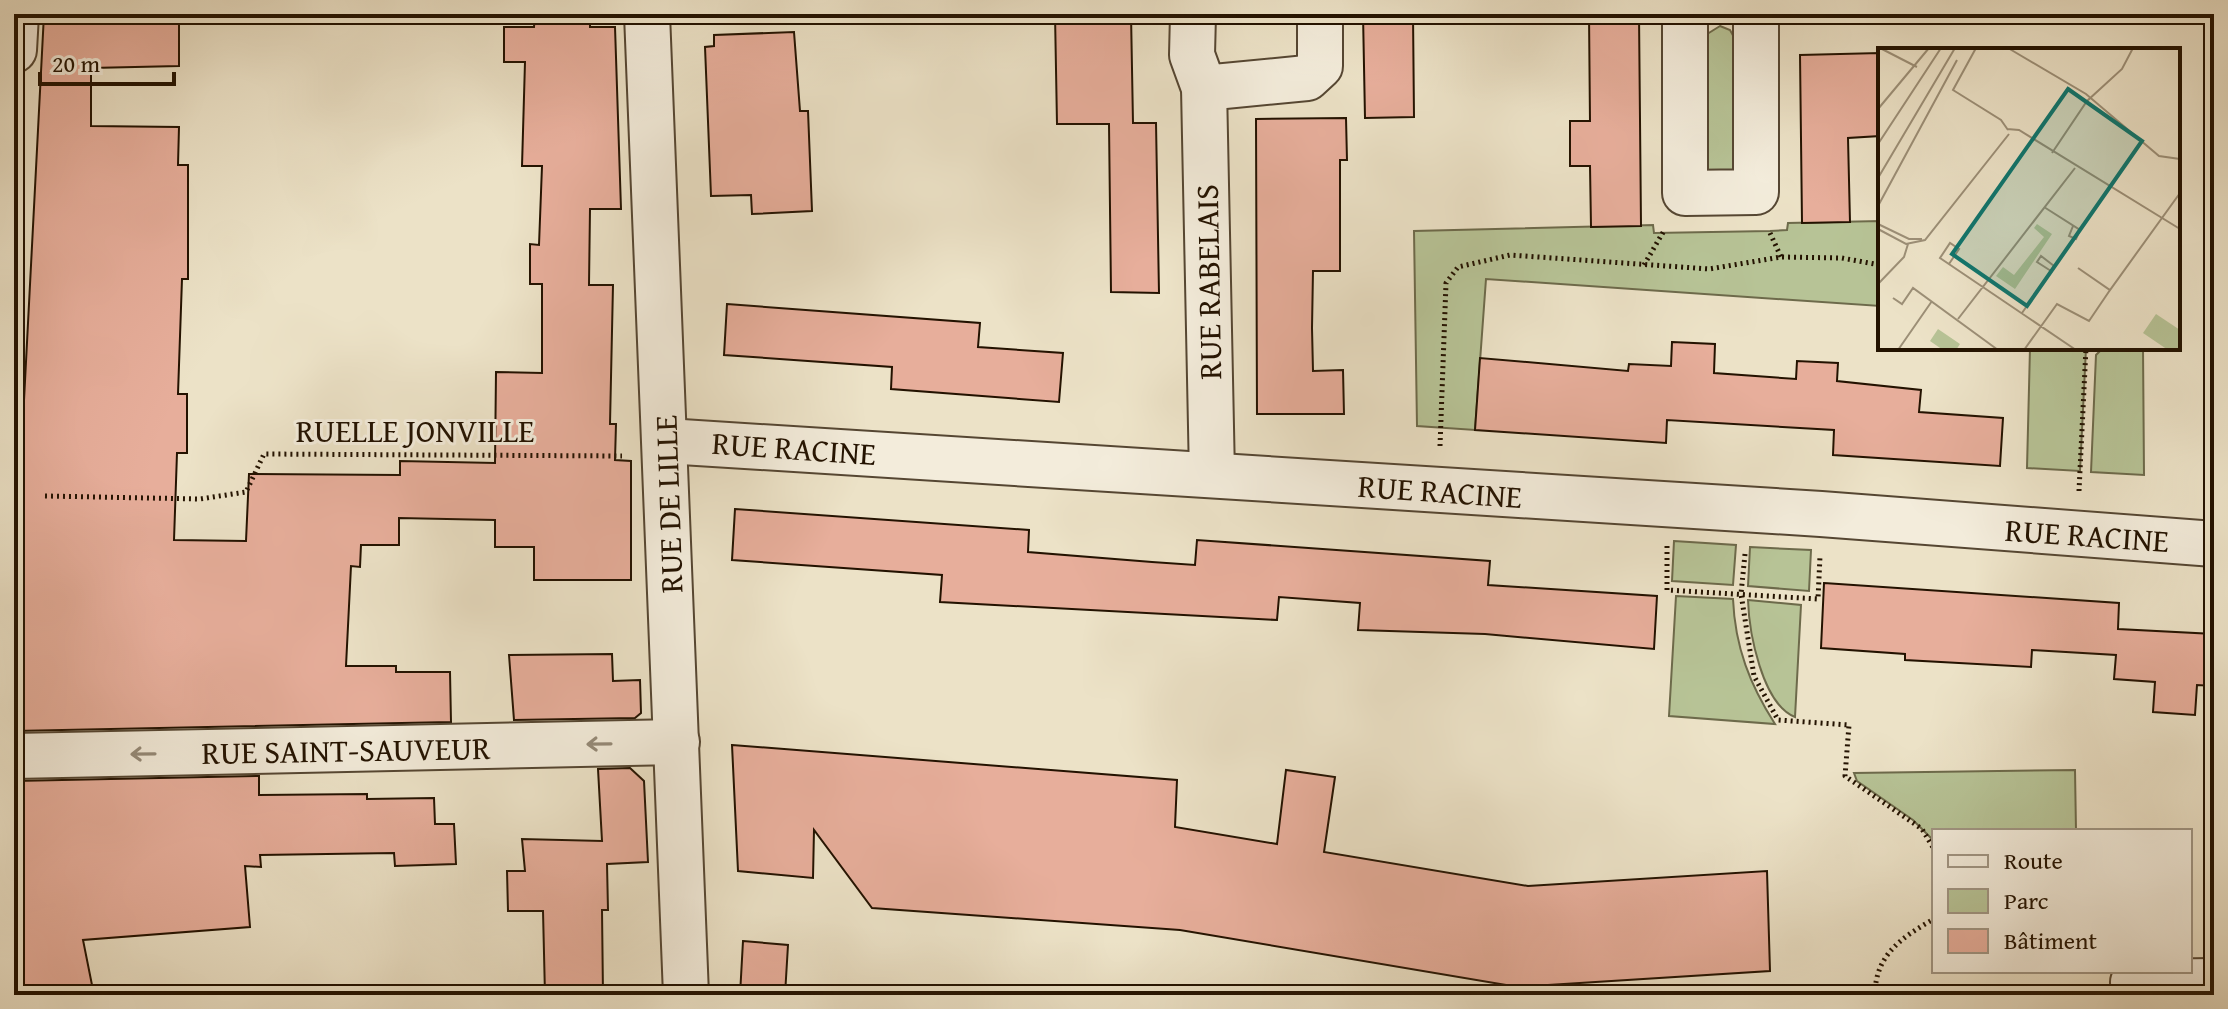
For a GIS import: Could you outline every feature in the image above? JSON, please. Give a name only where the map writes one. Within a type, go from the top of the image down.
[{"type":"street","points":[[14,50],[16,14]]},
{"type":"street","name":"RUE DE LILLE","points":[[647,14],[686,995]]},
{"type":"street","name":"RUE RABELAIS","points":[[1193,14],[1192,55],[1204,88],[1212,475]]},
{"type":"street","points":[[1204,88],[1307,78],[1320,66],[1320,14]]},
{"type":"street","points":[[1685,14],[1685,193],[1756,192],[1756,14]]},
{"type":"street","name":"RUE RACINE","points":[[666,449],[1212,475],[1821,514],[2077,536],[2214,544]]},
{"type":"street","name":"RUE SAINT-SAUVEUR","points":[[14,756],[677,742]]},
{"type":"street","points":[[2134,995],[2133,982],[2214,981]]},
{"type":"path","points":[[1439,491],[1446,283],[1458,267],[1510,255],[1709,269],[1781,257],[1842,258],[1878,265]]},
{"type":"path","points":[[2077,536],[2086,350]]},
{"type":"path","name":"RUELLE JONVILLE","points":[[45,496],[200,499],[246,492],[264,454],[666,449]]},
{"type":"path","points":[[1667,505],[1667,590],[1818,599],[1821,514]]},
{"type":"path","points":[[1750,510],[1741,594],[1754,676],[1778,720],[1849,725],[1845,776],[1922,829],[1932,846]]},
{"type":"path","points":[[1875,995],[1875,978],[1894,943],[1932,920]]},
{"type":"green space","points":[[1720,26],[1730,30],[1735,39],[1734,171],[1722,179],[1705,170],[1704,36]]},
{"type":"green space","points":[[1878,221],[1878,306],[1486,279],[1475,430],[1417,426],[1414,231],[1653,225],[1654,233],[1770,231],[1787,230],[1788,223]]},
{"type":"green space","points":[[2030,350],[2086,350],[2080,471],[2027,468]]},
{"type":"green space","points":[[2101,350],[2143,350],[2144,475],[2091,472],[2096,355]]},
{"type":"green space","points":[[1674,541],[1736,545],[1733,585],[1672,581]]},
{"type":"green space","points":[[1750,547],[1811,550],[1809,591],[1748,586]]},
{"type":"green space","points":[[1676,596],[1733,599],[1745,665],[1775,724],[1669,716]]},
{"type":"green space","points":[[1748,600],[1801,605],[1795,717],[1784,710],[1766,683],[1751,630]]},
{"type":"green space","points":[[2075,770],[2076,829],[1932,829],[1932,839],[1913,820],[1857,781],[1854,773]]},
{"type":"building","points":[[44,14],[179,14],[179,66],[91,68],[91,126],[179,127],[178,165],[188,165],[188,279],[182,279],[178,394],[187,394],[187,453],[177,453],[174,540],[246,541],[249,474],[400,475],[400,461],[495,463],[496,372],[542,373],[542,284],[530,284],[530,244],[539,245],[542,166],[522,166],[525,62],[504,62],[504,27],[534,27],[535,14],[590,14],[590,27],[615,27],[621,209],[590,209],[589,285],[613,285],[610,424],[616,424],[615,460],[631,461],[631,580],[534,580],[534,547],[495,547],[495,520],[399,518],[399,545],[361,545],[360,567],[351,566],[346,666],[396,666],[396,672],[450,672],[451,722],[14,731],[14,487],[22,439]]},
{"type":"building","points":[[1055,14],[1131,14],[1133,123],[1156,123],[1159,293],[1111,292],[1109,124],[1057,124]]},
{"type":"building","points":[[1363,14],[1413,14],[1414,117],[1365,118]]},
{"type":"building","points":[[1589,14],[1639,14],[1641,226],[1591,227],[1590,166],[1570,166],[1570,121],[1590,121]]},
{"type":"building","points":[[794,32],[800,111],[808,111],[812,211],[752,214],[751,195],[711,196],[705,47],[714,46],[714,35]]},
{"type":"building","points":[[1878,53],[1878,136],[1848,138],[1850,222],[1802,223],[1800,55]]},
{"type":"building","points":[[1346,118],[1347,160],[1340,160],[1340,271],[1313,271],[1312,328],[1313,371],[1343,370],[1344,414],[1257,414],[1256,119]]},
{"type":"building","points":[[727,304],[980,323],[978,347],[1063,353],[1059,402],[891,389],[892,367],[724,355]]},
{"type":"building","points":[[1672,342],[1715,344],[1714,373],[1796,379],[1797,361],[1838,363],[1837,381],[1921,390],[1919,412],[2003,418],[2000,466],[1833,455],[1834,430],[1667,420],[1666,443],[1475,430],[1480,358],[1628,371],[1629,364],[1671,366]]},
{"type":"building","points":[[735,509],[1029,530],[1028,552],[1195,565],[1197,540],[1490,561],[1488,585],[1657,596],[1654,649],[1485,634],[1358,630],[1360,603],[1279,597],[1277,620],[940,602],[942,575],[732,560]]},
{"type":"building","points":[[1824,583],[2119,603],[2118,629],[2214,634],[2214,686],[2197,685],[2195,715],[2153,712],[2155,682],[2114,679],[2116,655],[2032,650],[2031,667],[1905,660],[1905,654],[1821,648]]},
{"type":"building","points":[[612,654],[613,681],[640,680],[641,713],[635,718],[514,720],[509,655]]},
{"type":"building","points":[[732,745],[1177,780],[1175,827],[1277,844],[1286,770],[1335,777],[1324,852],[1528,886],[1767,871],[1770,971],[1518,987],[1180,930],[872,908],[814,830],[813,878],[738,871]]},
{"type":"building","points":[[630,768],[644,781],[648,862],[607,864],[608,910],[602,910],[603,995],[545,995],[543,911],[508,911],[507,871],[525,871],[522,839],[602,841],[598,769]]},
{"type":"building","points":[[259,776],[259,795],[367,794],[367,799],[434,798],[435,824],[454,824],[456,864],[395,866],[394,853],[260,855],[261,867],[245,866],[250,927],[83,940],[94,995],[14,995],[14,781]]},
{"type":"building","points":[[743,941],[788,945],[785,995],[740,995]]}]
